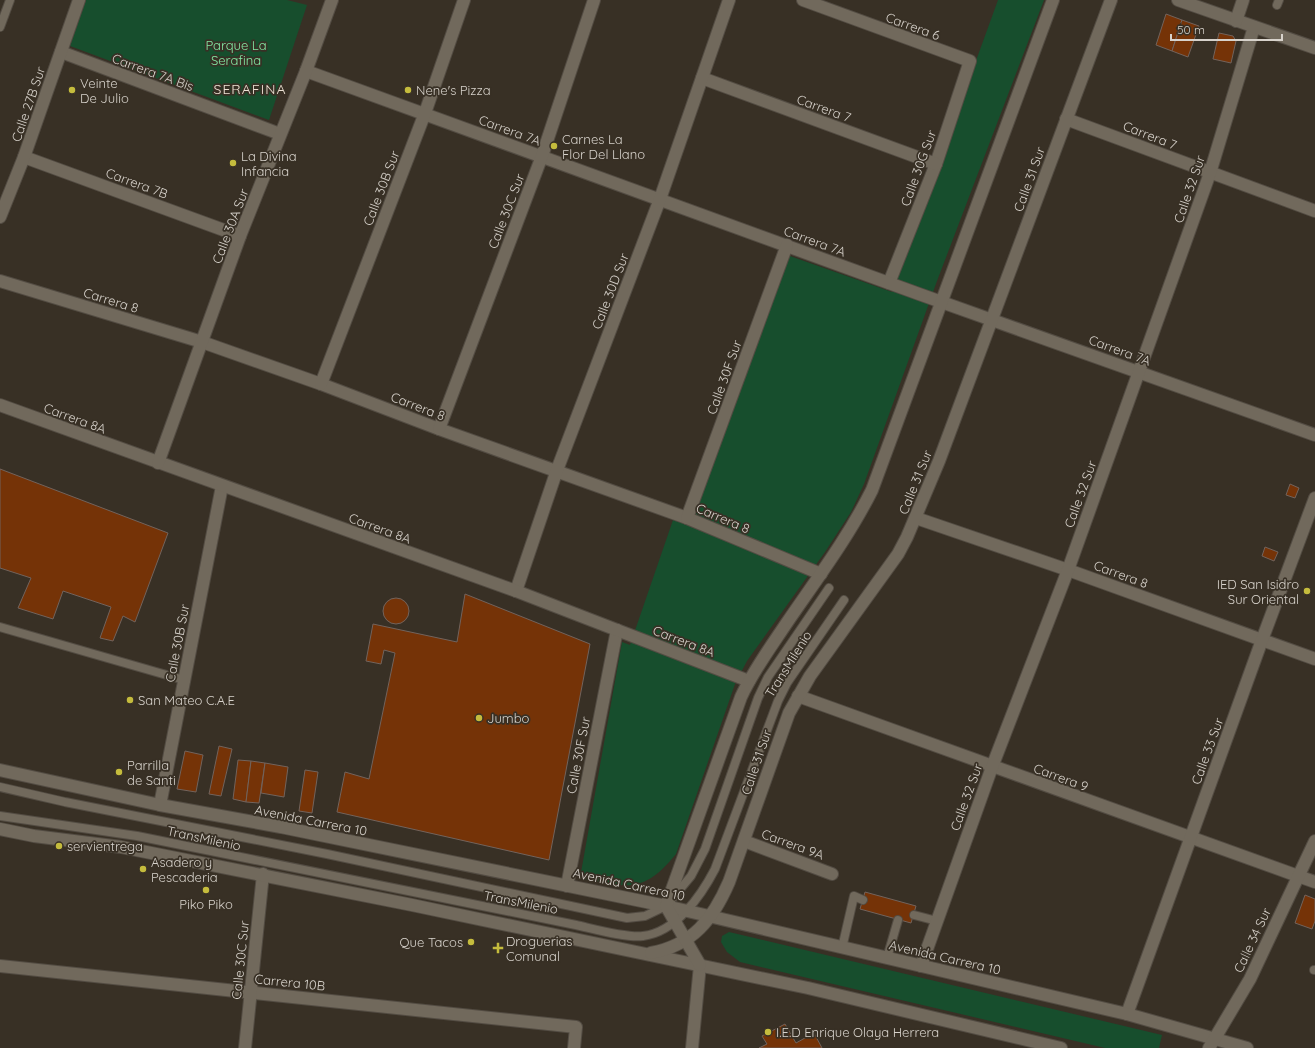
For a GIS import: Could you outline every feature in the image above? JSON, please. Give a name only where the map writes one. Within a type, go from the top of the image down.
[{"type":"street","name":"Calle 27B Sur","points":[[0,217],[24,157],[79,0]]},
{"type":"street","name":"Calle 30A Sur","points":[[158,463],[240,236],[306,71],[332,0]]},
{"type":"street","name":"Calle 30B Sur","points":[[321,384],[424,114],[464,0]]},
{"type":"street","name":"Calle 30C Sur","points":[[439,429],[542,156],[594,0]]},
{"type":"street","name":"Calle 30D Sur","points":[[516,591],[557,470],[660,199],[729,0]]},
{"type":"street","name":"Carrera 6","points":[[803,0],[970,61]]},
{"type":"street","points":[[692,1048],[700,965],[666,906],[749,680],[847,536],[872,490],[1053,0]]},
{"type":"street","name":"Calle 31 Sur","points":[[646,954],[662,951],[686,940],[711,917],[729,882],[781,732],[798,696],[810,676],[898,554],[916,518],[939,462],[1111,0]]},
{"type":"street","points":[[1178,0],[1315,48]]},
{"type":"street","points":[[1236,21],[1243,0]]},
{"type":"street","name":"Calle 32 Sur","points":[[921,966],[992,767],[1068,570],[1210,173],[1254,27]]},
{"type":"street","name":"Carrera 7A Bis","points":[[61,52],[280,134]]},
{"type":"street","name":"Calle 30G Sur","points":[[889,283],[936,164],[970,61]]},
{"type":"street","name":"Carrera 7A","points":[[306,71],[889,283],[1315,435]]},
{"type":"street","name":"Carrera 7","points":[[702,78],[936,164]]},
{"type":"street","name":"Carrera 7","points":[[1066,119],[1315,211]]},
{"type":"street","name":"Carrera 7B","points":[[24,157],[240,236]]},
{"type":"street","name":"Calle 30F Sur","points":[[686,518],[787,246]]},
{"type":"street","name":"Carrera 8","points":[[0,281],[202,342],[321,384],[439,429],[557,470],[686,518],[820,574]]},
{"type":"street","name":"Carrera 8A","points":[[0,406],[516,591],[749,680]]},
{"type":"street","name":"Calle 30B Sur","points":[[160,805],[222,486]]},
{"type":"street","name":"Calle 33 Sur","points":[[1127,1014],[1315,498]]},
{"type":"street","name":"Carrera 8","points":[[916,518],[1068,570],[1315,659]]},
{"type":"street","name":"Calle 30F Sur","points":[[567,886],[617,630]]},
{"type":"street","name":"Carrera 9","points":[[798,696],[1315,882]]},
{"type":"street","name":"Avenida Carrera 10","points":[[0,770],[48,782],[160,805],[288,829],[666,906],[1127,1014],[1212,1043],[1247,1048]]},
{"type":"street","points":[[0,829],[34,836],[121,847],[263,874],[808,988],[1061,1048]]},
{"type":"street","name":"Carrera 9A","points":[[744,841],[832,874]]},
{"type":"street","name":"Calle 34 Sur","points":[[1212,1043],[1250,979],[1315,841]]},
{"type":"street","name":"Calle 30C Sur","points":[[245,1048],[263,874]]},
{"type":"street","name":"Carrera 10B","points":[[0,966],[576,1027],[574,1048]]},
{"type":"lane","points":[[0,27],[10,0]]},
{"type":"lane","name":"TransMilenio","points":[[0,788],[327,854],[627,918],[645,916],[666,906],[691,876],[705,848],[749,720],[768,677],[830,588]]},
{"type":"lane","name":"TransMilenio","points":[[0,816],[137,836],[633,935],[650,935],[668,926],[686,911],[699,896],[715,869],[778,702],[787,683],[844,600]]},
{"type":"lane","points":[[0,627],[184,680]]},
{"type":"lane","points":[[842,948],[854,896],[863,900]]},
{"type":"lane","points":[[914,915],[937,921]]},
{"type":"lane","points":[[887,958],[898,920]]},
{"type":"green space","name":"Parque La Serafina","points":[[86,0],[287,0],[307,5],[269,120],[70,46]]},
{"type":"green space","points":[[998,0],[1044,0],[937,281],[864,484],[851,512],[825,552],[747,661],[735,684],[676,854],[654,876],[633,885],[610,884],[580,878],[622,642],[630,645],[673,520],[689,525],[787,255],[892,292]]},
{"type":"green space","points":[[729,932],[1162,1035],[1159,1048],[1105,1048],[740,962],[727,952],[721,942],[722,936]]},
{"type":"building","points":[[1166,14],[1182,20],[1172,51],[1156,45]]},
{"type":"building","points":[[1182,20],[1199,26],[1188,57],[1172,51]]},
{"type":"building","points":[[1219,33],[1233,36],[1236,41],[1231,63],[1213,59]]},
{"type":"building","points":[[0,469],[168,533],[135,622],[123,616],[113,641],[100,638],[111,607],[63,591],[53,619],[18,608],[31,578],[0,568]]},
{"type":"building","points":[[1290,484],[1299,488],[1295,498],[1286,495]]},
{"type":"building","points":[[1265,547],[1278,552],[1274,561],[1262,556]]},
{"type":"building","name":"Jumbo","points":[[465,594],[590,644],[549,860],[337,812],[345,772],[369,779],[395,653],[384,650],[381,664],[366,661],[373,624],[457,642]]},
{"type":"building","points":[[396,598],[406,601],[409,611],[406,621],[396,624],[386,621],[383,611],[386,601]]},
{"type":"building","points":[[219,746],[232,749],[221,796],[209,794]]},
{"type":"building","points":[[185,751],[203,755],[196,792],[177,789]]},
{"type":"building","points":[[238,760],[251,761],[246,802],[233,799]]},
{"type":"building","points":[[251,761],[265,763],[259,803],[246,802]]},
{"type":"building","points":[[265,763],[288,767],[284,797],[261,793]]},
{"type":"building","points":[[305,770],[318,772],[312,813],[299,811]]},
{"type":"building","points":[[865,892],[916,906],[911,923],[860,909]]},
{"type":"building","points":[[1305,895],[1315,899],[1315,921],[1312,929],[1295,923]]},
{"type":"building","points":[[785,1024],[796,1043],[814,1033],[822,1048],[759,1048],[767,1044],[762,1036]]},
{"type":"place","name":"Veinte De Julio","points":[[72,90]]},
{"type":"place","name":"Nene's Pizza","points":[[408,90]]},
{"type":"place","name":"Carnes La Flor Del Llano","points":[[554,146]]},
{"type":"place","name":"La Divina Infancia","points":[[233,163]]},
{"type":"place","name":"IED San Isidro Sur Oriental","points":[[1307,591]]},
{"type":"place","name":"San Mateo C.A.E","points":[[130,700]]},
{"type":"place","name":"Jumbo","points":[[479,718]]},
{"type":"place","name":"Parrilla de Santi","points":[[119,772]]},
{"type":"place","name":"servientrega","points":[[59,846]]},
{"type":"place","name":"Asadero y Pescaderia","points":[[143,869]]},
{"type":"place","name":"Piko Piko","points":[[206,890]]},
{"type":"place","name":"Que Tacos","points":[[471,942]]},
{"type":"place","name":"Droguerias Comunal","points":[[498,948]]},
{"type":"place","name":"I.E.D Enrique Olaya Herrera","points":[[768,1032]]},
{"type":"district","name":"SERAFINA","points":[[250,89]]}]
